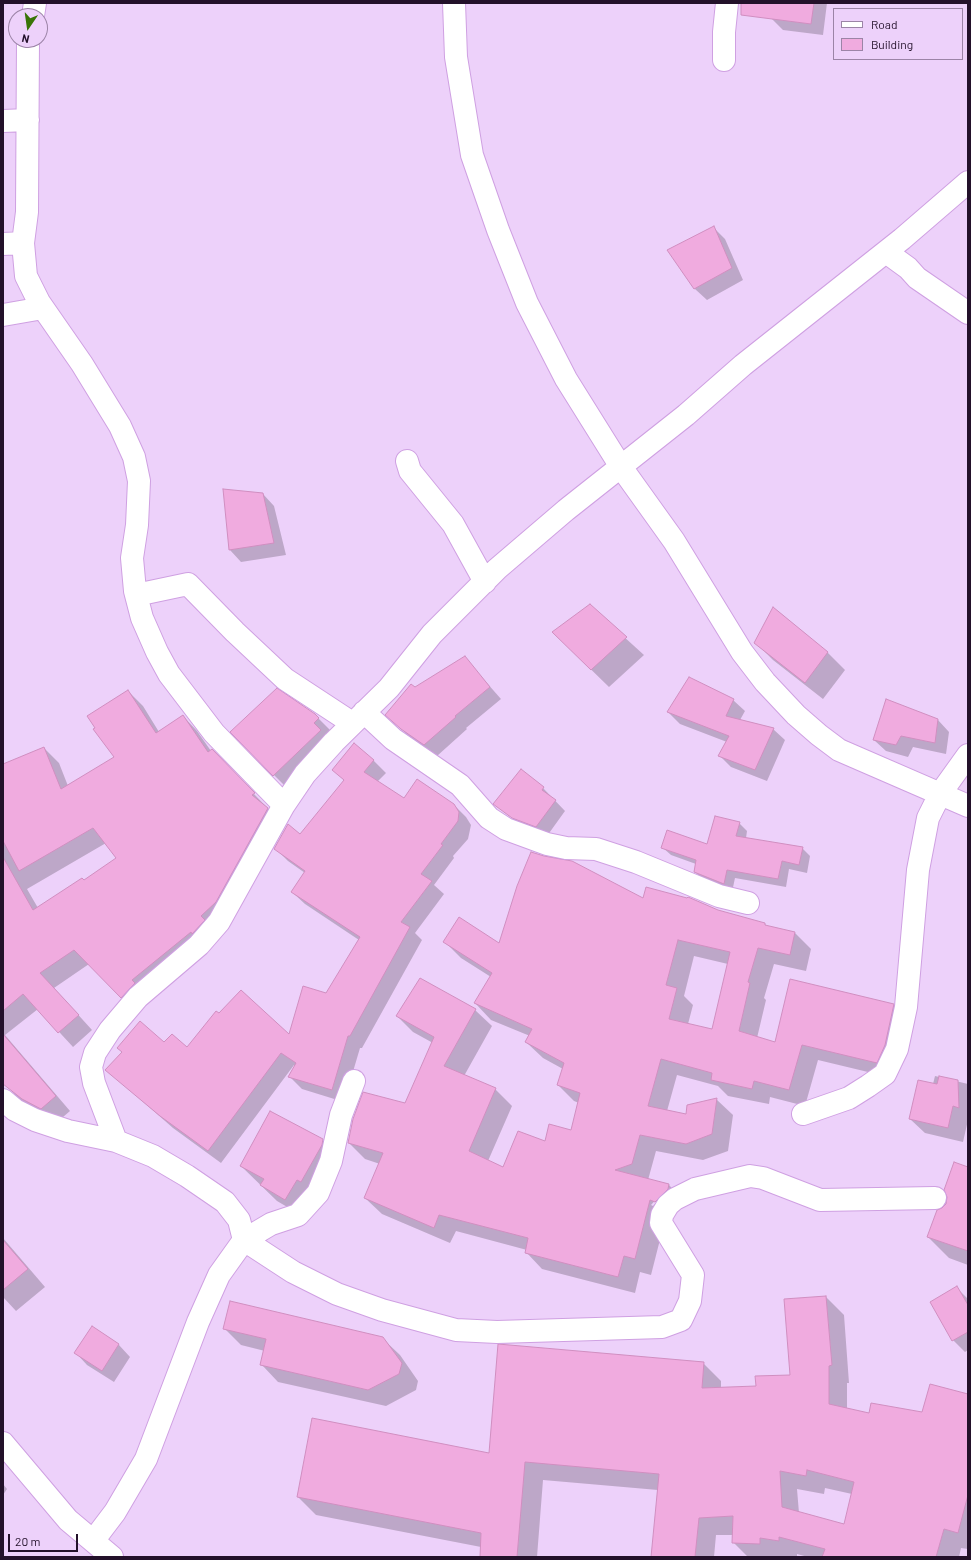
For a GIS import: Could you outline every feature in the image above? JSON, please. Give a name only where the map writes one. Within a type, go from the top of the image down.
[{"type":"street","points":[[454,3],[456,57],[472,155],[498,230],[527,303],[566,379],[621,467],[674,541],[742,652],[764,682],[796,715],[819,736],[839,750],[968,806]]},
{"type":"street","points":[[724,60],[724,32],[727,3]]},
{"type":"street","points":[[28,48],[27,212],[13,243],[26,276],[43,308],[82,364],[116,420],[134,457],[138,481],[137,525],[132,558],[136,595],[142,618],[157,652],[169,674],[214,733],[284,805]]},
{"type":"street","points":[[3,121],[28,120]]},
{"type":"street","points":[[116,1140],[94,1083],[91,1067],[95,1053],[110,1030],[138,997],[199,945],[219,922],[284,805],[305,774],[358,717],[389,688],[432,634],[485,582],[566,510],[686,415],[743,365],[886,252],[968,182]]},
{"type":"street","points":[[886,252],[908,268],[917,278],[968,313]]},
{"type":"street","points":[[3,315],[43,308]]},
{"type":"street","points":[[407,461],[410,471],[453,524],[485,582]]},
{"type":"street","points":[[136,595],[188,584],[235,632],[285,679],[358,717],[460,784],[489,818],[506,829],[547,844],[566,848],[596,849],[636,862],[719,896],[748,903]]},
{"type":"street","points":[[803,1114],[849,1098],[885,1074],[896,1049],[906,1007],[918,870],[928,818],[940,794],[968,756]]},
{"type":"street","points":[[93,1541],[115,1512],[146,1459],[198,1322],[219,1276],[244,1240],[272,1224],[298,1215],[318,1193],[331,1161],[342,1114],[354,1081]]},
{"type":"street","points":[[3,1100],[15,1110],[52,1126],[116,1140],[153,1156],[188,1176],[225,1202],[239,1220],[244,1240],[293,1272],[337,1294],[382,1310],[456,1330],[497,1332],[662,1328],[681,1320],[690,1301],[693,1274],[662,1223],[662,1215],[668,1205],[675,1199],[695,1189],[750,1176],[763,1178],[820,1200],[935,1198]]},
{"type":"street","points":[[3,1444],[68,1520],[112,1557]]},
{"type":"building","points":[[741,3],[814,3],[811,24],[741,15]]},
{"type":"building","points":[[714,226],[732,268],[694,289],[667,250]]},
{"type":"building","points":[[223,489],[263,493],[274,543],[229,550]]},
{"type":"building","points":[[590,604],[627,637],[591,670],[552,632]]},
{"type":"building","points":[[773,607],[828,652],[805,683],[754,643]]},
{"type":"building","points":[[465,656],[490,687],[455,716],[456,717],[424,745],[401,729],[385,715],[411,684],[415,687]]},
{"type":"building","points":[[689,677],[734,699],[726,716],[774,728],[755,770],[718,756],[729,736],[667,712]]},
{"type":"building","points":[[277,688],[315,714],[319,718],[314,723],[321,730],[273,776],[230,732]]},
{"type":"building","points":[[128,690],[156,733],[183,715],[208,752],[212,749],[255,793],[252,795],[268,808],[216,902],[201,916],[205,920],[192,934],[191,932],[132,980],[135,983],[121,998],[74,950],[40,973],[79,1015],[58,1033],[23,994],[3,1011],[3,857],[33,910],[82,878],[84,880],[116,858],[93,828],[19,871],[3,841],[3,764],[44,747],[61,789],[114,757],[93,729],[95,728],[87,716]]},
{"type":"building","points":[[886,699],[938,719],[935,743],[901,736],[896,745],[873,740]]},
{"type":"building","points":[[354,743],[374,760],[364,772],[404,798],[417,779],[454,804],[459,812],[458,821],[441,844],[443,845],[421,874],[432,881],[401,922],[410,927],[350,1036],[348,1036],[332,1090],[288,1077],[296,1063],[281,1053],[208,1151],[160,1116],[105,1070],[122,1052],[117,1048],[140,1021],[164,1042],[172,1034],[187,1047],[216,1011],[219,1013],[241,990],[289,1034],[303,986],[326,993],[360,937],[291,892],[305,871],[274,849],[288,824],[300,834],[344,780],[332,770]]},
{"type":"building","points":[[521,769],[544,787],[542,790],[556,800],[536,827],[512,818],[493,804]]},
{"type":"building","points":[[715,816],[740,822],[736,836],[803,847],[799,865],[782,861],[778,879],[727,870],[724,884],[694,872],[696,860],[661,848],[667,830],[707,844]]},
{"type":"building","points":[[531,852],[572,861],[643,898],[646,887],[687,898],[688,897],[718,910],[765,923],[765,925],[795,932],[790,955],[758,948],[748,982],[750,983],[739,1031],[775,1042],[790,979],[894,1004],[885,1045],[877,1063],[802,1045],[789,1090],[754,1081],[752,1089],[711,1080],[712,1073],[661,1059],[648,1106],[686,1114],[687,1105],[717,1098],[712,1134],[686,1144],[640,1135],[632,1164],[615,1170],[669,1184],[668,1189],[655,1202],[650,1200],[635,1259],[624,1256],[618,1277],[525,1253],[528,1238],[439,1215],[434,1228],[364,1198],[383,1153],[348,1143],[353,1119],[363,1092],[405,1103],[434,1037],[396,1016],[420,978],[476,1009],[444,1066],[496,1088],[469,1151],[503,1167],[518,1131],[545,1141],[549,1124],[571,1130],[580,1093],[557,1085],[564,1063],[525,1042],[532,1029],[474,1003],[492,973],[443,942],[459,917],[499,943],[517,886]],"holes":[[[678,940],[730,952],[712,1029],[669,1019],[677,988],[666,985]]]},
{"type":"building","points":[[3,1034],[56,1096],[41,1109],[22,1099],[3,1084]]},
{"type":"building","points":[[939,1076],[958,1080],[959,1108],[953,1106],[948,1128],[909,1119],[918,1080],[937,1084]]},
{"type":"building","points":[[270,1111],[323,1139],[322,1145],[301,1182],[297,1180],[285,1200],[260,1185],[264,1179],[240,1166]]},
{"type":"building","points":[[954,1162],[968,1167],[968,1251],[927,1237],[937,1210],[946,1204],[947,1197],[944,1190]]},
{"type":"building","points":[[3,1240],[28,1269],[3,1290]]},
{"type":"building","points":[[957,1286],[968,1305],[968,1332],[952,1341],[930,1302]]},
{"type":"building","points":[[826,1296],[832,1365],[829,1366],[829,1404],[869,1413],[871,1403],[922,1412],[930,1384],[968,1394],[968,1495],[958,1533],[944,1529],[936,1557],[822,1557],[825,1549],[779,1537],[779,1541],[760,1538],[760,1544],[732,1543],[733,1516],[699,1518],[695,1557],[651,1557],[659,1474],[525,1462],[517,1557],[480,1557],[481,1533],[297,1497],[312,1418],[489,1453],[498,1344],[704,1362],[702,1388],[756,1386],[755,1376],[790,1375],[784,1299]],"holes":[[[807,1470],[854,1482],[844,1524],[782,1507],[780,1471],[806,1476]]]},
{"type":"building","points":[[230,1301],[383,1337],[402,1363],[399,1374],[368,1390],[260,1365],[266,1339],[223,1329]]},
{"type":"building","points":[[92,1326],[119,1344],[102,1371],[74,1353]]}]
